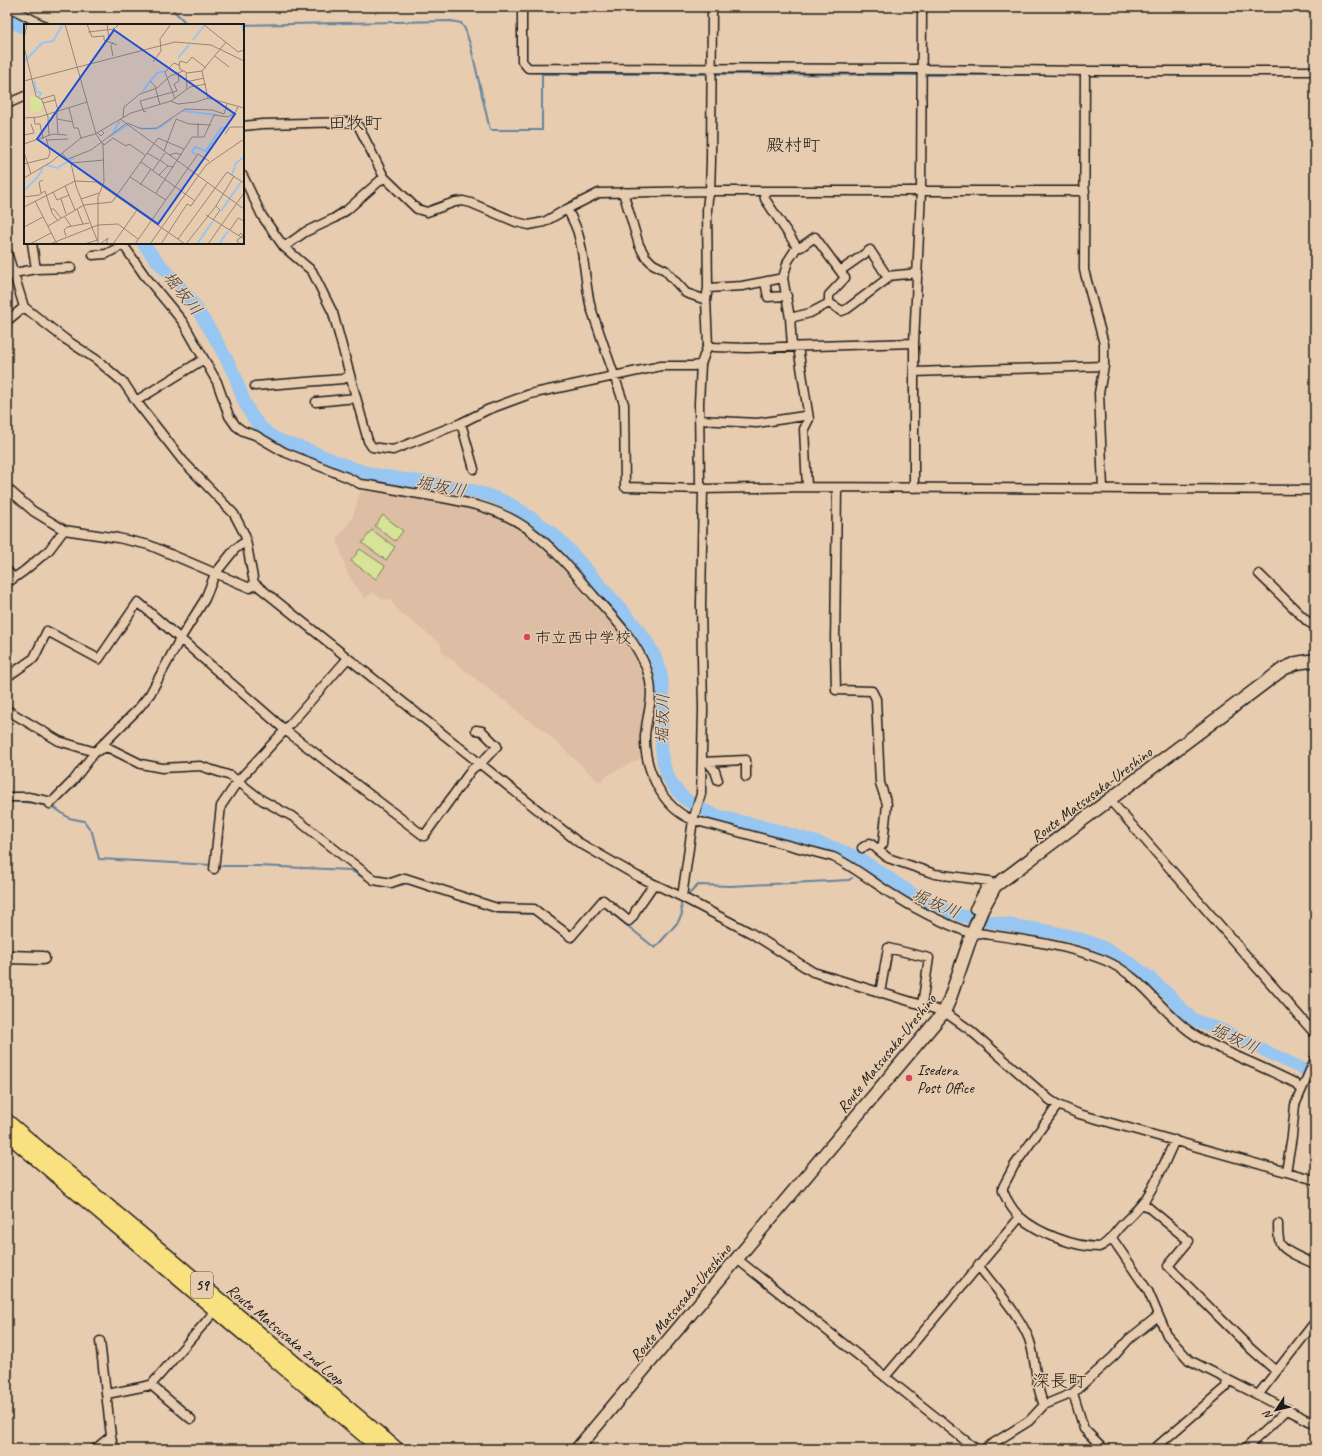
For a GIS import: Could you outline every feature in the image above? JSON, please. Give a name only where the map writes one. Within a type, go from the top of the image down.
[{"type":"main road","name":"Route Matsusaka-Ureshino","points":[[578,1449],[944,1012],[972,934],[982,910],[995,886],[1283,669],[1297,663],[1315,660]]},
{"type":"main road","points":[[7,957],[43,958]]},
{"type":"main road","name":"Route Matsusaka 2nd Loop","points":[[7,1121],[397,1449]]},
{"type":"main road","name":"Route Matsusaka 2nd Loop","points":[[7,1134],[380,1449]]},
{"type":"street","points":[[9,7],[41,24]]},
{"type":"street","points":[[522,7],[522,61],[528,68],[712,72],[1085,74],[1315,71]]},
{"type":"street","points":[[684,899],[694,818],[701,794],[705,762],[701,605],[703,489],[700,483],[699,420],[701,364],[708,345],[706,300],[708,288],[707,210],[710,191],[712,7]]},
{"type":"street","points":[[914,488],[914,343],[921,191],[922,7]]},
{"type":"street","points":[[1085,74],[1084,270],[1104,344],[1104,366],[1100,393],[1104,489]]},
{"type":"street","points":[[7,104],[24,96]]},
{"type":"street","points":[[244,126],[262,124],[354,122],[359,127],[384,177],[414,206],[424,212],[463,201],[516,222],[529,225],[544,222],[599,193],[710,191],[1084,191]]},
{"type":"street","points":[[284,246],[305,232],[334,219],[384,177]]},
{"type":"street","points":[[244,178],[262,216],[284,246],[312,271],[333,313],[368,441],[372,447],[393,450],[487,410],[530,394],[661,366],[694,366],[701,364]]},
{"type":"street","points":[[623,192],[639,245],[645,256],[653,264],[665,270],[686,293],[706,300]]},
{"type":"street","points":[[764,192],[765,199],[797,247]]},
{"type":"street","points":[[567,209],[579,238],[588,297],[624,404],[625,487],[703,489],[807,487],[1315,490]]},
{"type":"street","points":[[807,487],[804,429],[809,420],[783,278],[788,261],[797,247],[802,246],[815,237],[845,278],[828,295],[829,303]]},
{"type":"street","points":[[32,244],[36,269]]},
{"type":"street","points":[[93,255],[106,254],[123,244],[145,276],[183,322],[217,382],[229,416],[236,426],[243,431],[255,435],[284,452],[349,478],[360,484],[468,502],[495,510],[524,526],[554,550],[616,621],[639,653],[647,671],[650,684],[650,708],[645,736],[649,765],[668,802],[681,814],[833,857],[845,862],[907,904],[948,925],[972,934],[977,933],[1036,942],[1103,960],[1124,971],[1138,981],[1172,1017],[1198,1038],[1302,1087]]},
{"type":"street","points":[[840,271],[870,250],[888,276]]},
{"type":"street","points":[[7,252],[24,307],[65,339],[97,360],[119,378],[183,461],[234,514],[245,535],[254,583],[578,842],[637,876],[751,933],[813,972],[944,1012],[970,1030],[1038,1090],[1058,1105],[1079,1114],[1315,1180]]},
{"type":"street","points":[[14,273],[36,269],[72,268]]},
{"type":"street","points":[[829,303],[842,311],[847,309],[887,279],[888,276],[918,273]]},
{"type":"street","points":[[708,288],[742,286],[783,278]]},
{"type":"street","points":[[765,282],[768,298],[787,296]]},
{"type":"street","points":[[790,318],[810,313],[829,303]]},
{"type":"street","points":[[7,321],[24,307]]},
{"type":"street","points":[[708,345],[714,347],[747,348],[914,343]]},
{"type":"street","points":[[136,401],[204,359]]},
{"type":"street","points":[[914,372],[1104,366]]},
{"type":"street","points":[[255,386],[344,379],[350,375]]},
{"type":"street","points":[[316,402],[356,398]]},
{"type":"street","points":[[699,420],[757,423],[804,416],[809,420]]},
{"type":"street","points":[[460,422],[474,469]]},
{"type":"street","points":[[7,488],[33,511],[64,530],[118,538],[149,545],[250,588],[254,583]]},
{"type":"street","points":[[836,488],[836,690],[872,691],[876,699],[880,783],[887,804],[883,844],[878,850]]},
{"type":"street","points":[[7,571],[10,581],[48,550],[64,530]]},
{"type":"street","points":[[7,797],[28,797],[48,802],[50,804],[73,781],[95,752],[138,709],[150,694],[180,639],[205,600],[215,574],[235,549],[246,541]]},
{"type":"street","points":[[1259,574],[1308,622],[1315,626]]},
{"type":"street","points":[[7,677],[34,658],[47,631],[99,659],[138,602],[286,730],[424,836],[472,769],[497,746],[482,731],[476,730]]},
{"type":"street","points":[[214,865],[221,806],[238,781],[286,730],[348,658]]},
{"type":"street","points":[[7,710],[59,740],[95,752],[107,747],[141,764],[162,768],[200,766],[231,776],[262,800],[295,818],[374,880],[391,882],[405,878],[497,908],[534,909],[571,937],[603,900],[629,921],[634,916],[636,910],[654,884]]},
{"type":"street","points":[[705,762],[746,760],[746,777]]},
{"type":"street","points":[[705,762],[715,771],[718,780]]},
{"type":"street","points":[[1110,800],[1315,1034]]},
{"type":"street","points":[[862,848],[870,843],[888,858],[935,874],[989,881],[974,909],[982,910]]},
{"type":"street","points":[[880,993],[888,948],[929,958],[922,1005]]},
{"type":"street","points":[[1286,1172],[1295,1105],[1314,1061]]},
{"type":"street","points":[[1058,1105],[1014,1166],[1003,1187],[1004,1194],[1020,1217],[1043,1232],[1068,1242],[1099,1247],[1112,1238],[1150,1193],[1175,1140]]},
{"type":"street","points":[[1143,1202],[1189,1241],[1168,1266],[1251,1349],[1276,1371]]},
{"type":"street","points":[[885,1377],[1020,1217]]},
{"type":"street","points":[[1278,1224],[1279,1241],[1282,1246],[1315,1264]]},
{"type":"street","points":[[1112,1238],[1145,1286],[1167,1335],[1189,1360],[1315,1424]]},
{"type":"street","points":[[737,1259],[975,1449]]},
{"type":"street","points":[[978,1265],[1017,1318],[1028,1339],[1035,1364],[1038,1392],[1044,1405]]},
{"type":"street","points":[[107,1394],[152,1386],[216,1310]]},
{"type":"street","points":[[984,1449],[1029,1421],[1044,1405],[1073,1393],[1114,1356],[1129,1339],[1158,1316]]},
{"type":"street","points":[[1258,1395],[1315,1322]]},
{"type":"street","points":[[100,1341],[111,1436],[113,1446],[117,1449]]},
{"type":"street","points":[[1154,1449],[1226,1387],[1227,1379]]},
{"type":"street","points":[[152,1386],[191,1419]]},
{"type":"street","points":[[1073,1393],[1084,1429],[1104,1449]]},
{"type":"street","points":[[1245,1449],[1288,1409]]},
{"type":"street","points":[[95,1449],[111,1436]]},
{"type":"shaded area","name":"市立西中学校","points":[[364,490],[422,498],[472,509],[501,518],[527,533],[546,551],[595,604],[627,643],[637,662],[643,676],[646,689],[643,720],[640,733],[641,758],[608,775],[599,782],[539,726],[526,719],[506,700],[504,701],[442,652],[441,644],[403,615],[389,599],[382,599],[373,592],[365,598],[348,575],[338,542],[338,536],[342,533],[353,516],[360,492]]},
{"type":"green space","points":[[383,515],[403,531],[395,541],[375,526]]},
{"type":"green space","points":[[372,530],[395,547],[386,560],[362,543]]},
{"type":"green space","points":[[360,549],[385,566],[376,579],[351,561]]},
{"type":"waterway","points":[[170,7],[187,24]]},
{"type":"waterway","name":"堀坂川","points":[[7,19],[24,28]]},
{"type":"waterway","points":[[244,25],[451,21],[461,23],[465,29],[471,47],[490,130],[542,130],[542,74],[710,74]]},
{"type":"waterway","points":[[715,74],[920,75]]},
{"type":"waterway","points":[[925,75],[1082,75]]},
{"type":"waterway","points":[[1087,75],[1138,75]]},
{"type":"waterway","name":"堀坂川","points":[[144,244],[155,259],[178,284],[202,317],[229,364],[248,409],[256,422],[270,435],[285,443],[372,474],[458,487],[492,496],[516,508],[559,539],[636,626],[657,662],[661,674],[663,689],[661,736],[664,766],[670,780],[679,793],[688,801],[697,807],[719,816],[764,827],[845,852],[858,858],[919,898],[952,913],[1056,933],[1077,938],[1107,949],[1143,972],[1195,1020],[1224,1031],[1315,1075]]},
{"type":"waterway","points":[[11,801],[33,803],[55,808],[69,818],[84,821],[92,832],[99,859],[212,865]]},
{"type":"waterway","points":[[216,866],[258,866],[350,870],[372,883]]},
{"type":"waterway","points":[[686,897],[698,885],[731,886],[849,880],[852,878]]},
{"type":"waterway","points":[[376,884],[390,887],[409,883]]},
{"type":"waterway","points":[[569,940],[572,942],[603,906],[655,948],[678,922],[682,914],[681,904],[683,901]]},
{"type":"waterway","points":[[479,906],[500,913],[536,914]]},
{"type":"place","name":"市立西中学校","points":[[527,637]]},
{"type":"place","name":"Isedera Post Office","points":[[909,1078]]},
{"type":"district","name":"田牧町","points":[[355,123]]},
{"type":"district","name":"殿村町","points":[[793,145]]},
{"type":"district","name":"深長町","points":[[1059,1381]]}]
